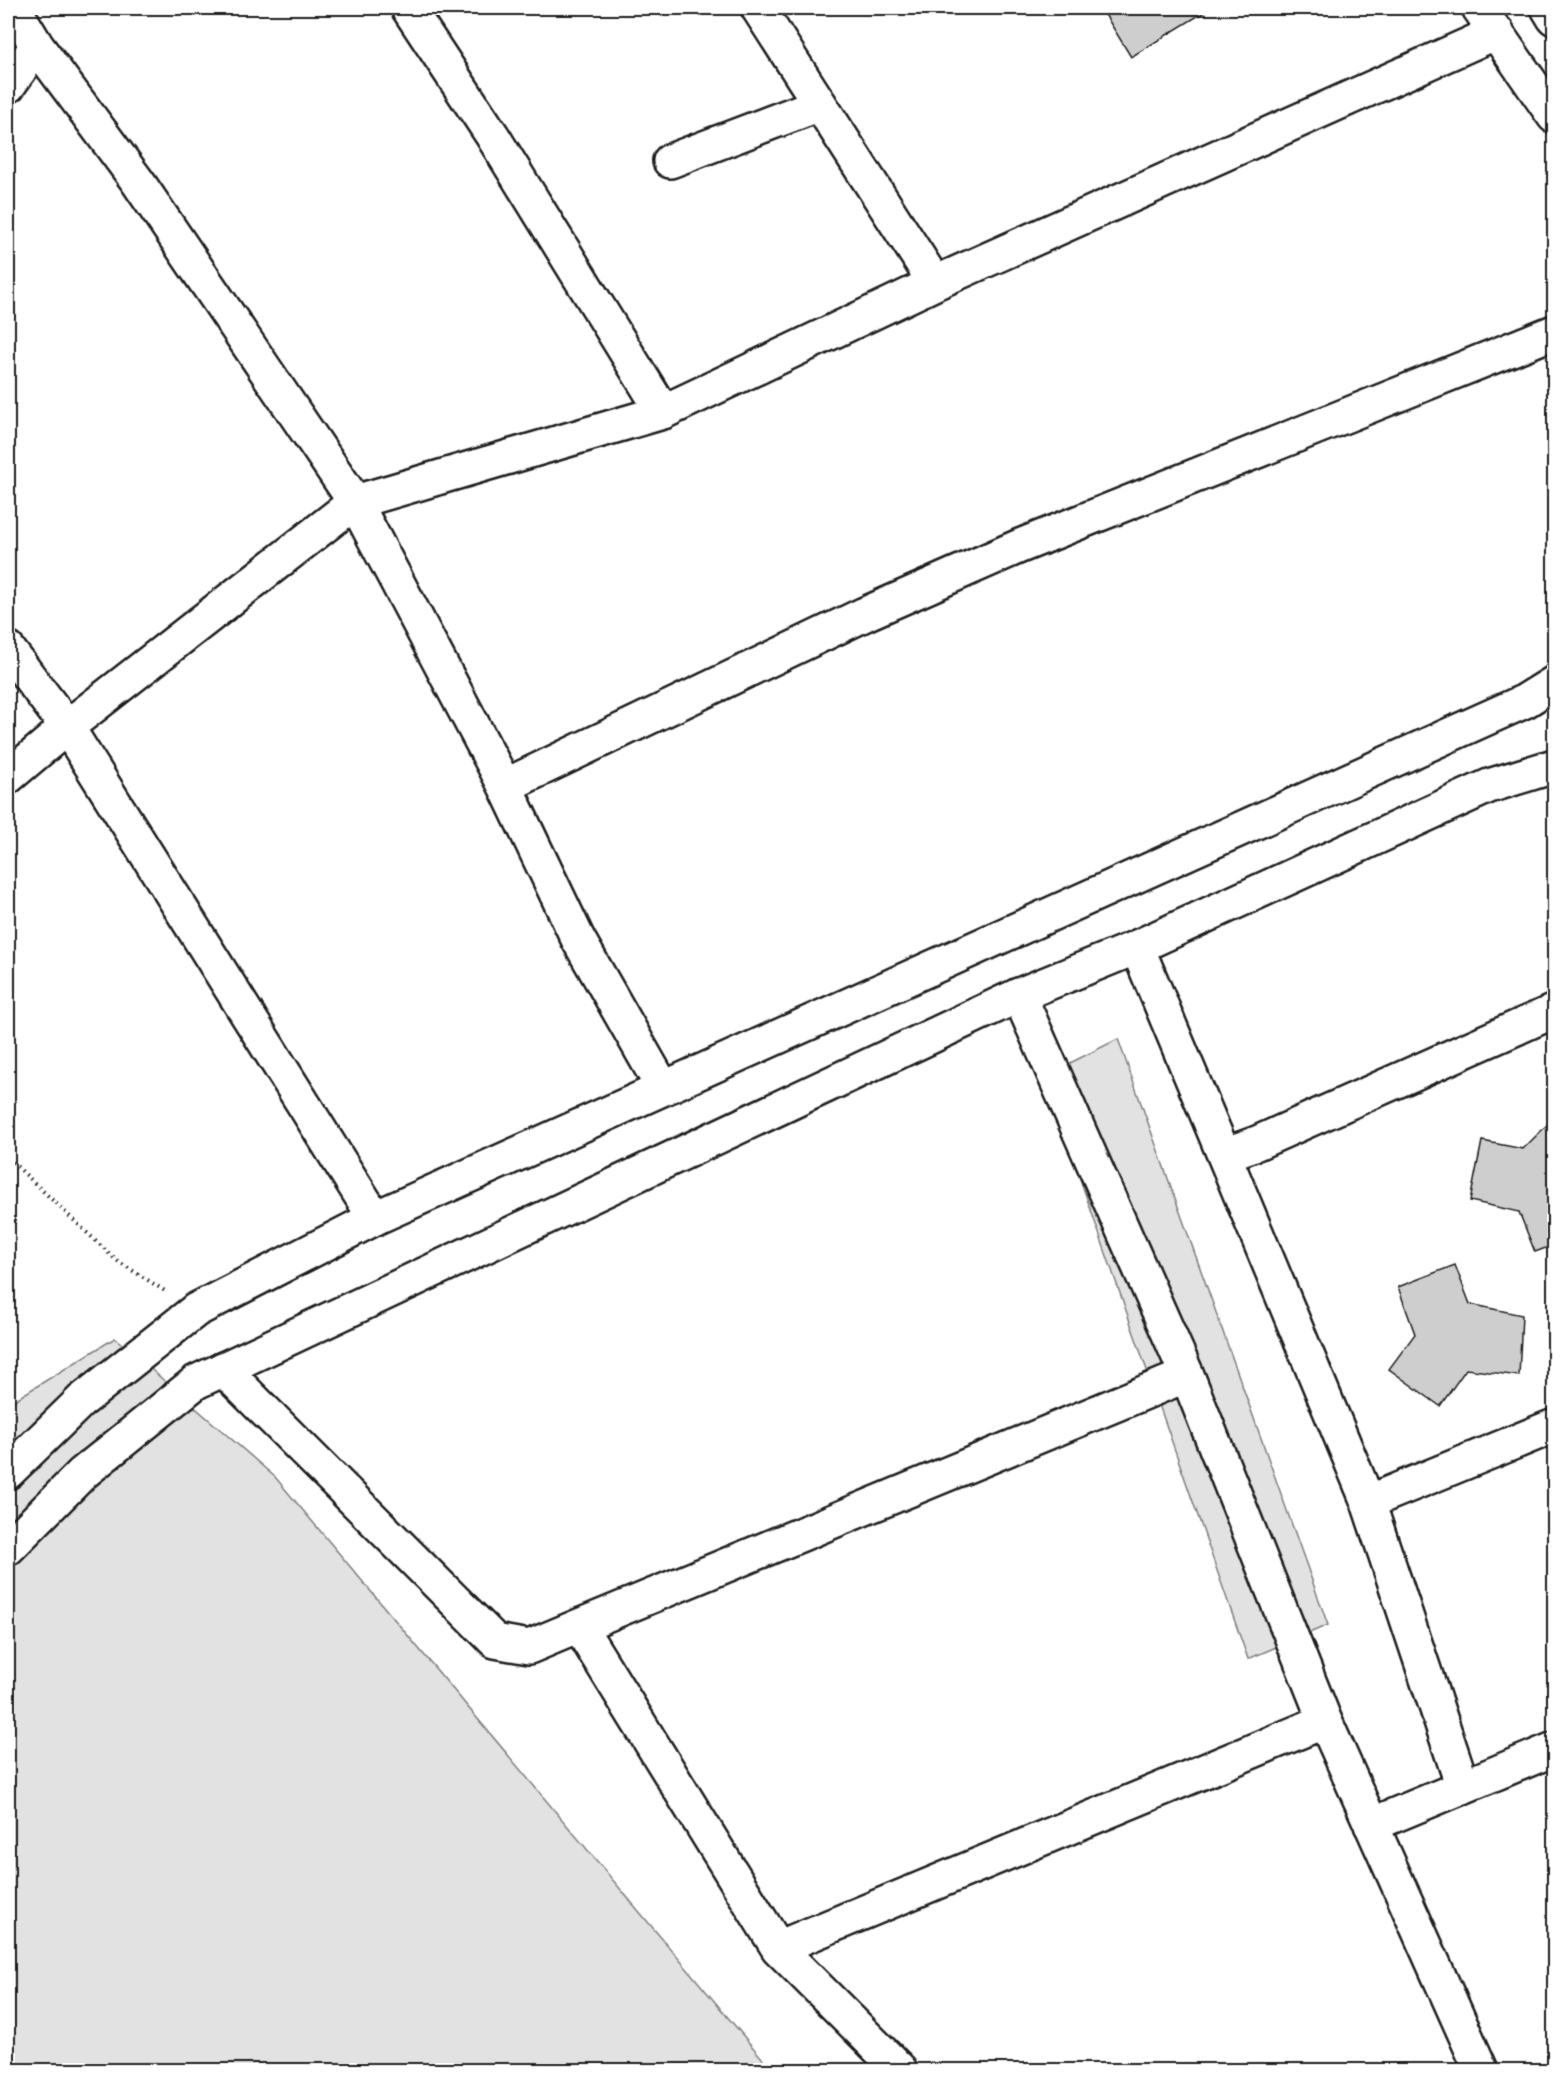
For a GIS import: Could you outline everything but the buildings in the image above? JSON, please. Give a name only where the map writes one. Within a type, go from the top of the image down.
[{"type":"street","points":[[14,8],[37,46],[138,182],[355,502],[505,786],[578,939],[663,1088]]},
{"type":"street","points":[[408,8],[498,145],[663,412]]},
{"type":"street","points":[[758,8],[935,283]]},
{"type":"street","points":[[1548,8],[1554,18]]},
{"type":"street","points":[[8,777],[67,727],[355,502],[663,412],[1488,20],[1554,116]]},
{"type":"street","points":[[8,86],[37,46]]},
{"type":"street","points":[[670,161],[820,104]]},
{"type":"street","points":[[505,786],[854,620],[1020,546],[1554,332]]},
{"type":"street","points":[[8,649],[67,727],[375,1218]]},
{"type":"street","points":[[8,1472],[81,1401],[196,1310],[375,1218],[1525,701],[1554,683]]},
{"type":"street","points":[[8,1548],[83,1473],[195,1382],[1019,995],[1137,948],[1489,786],[1554,766]]},
{"type":"street","points":[[1137,948],[1368,1502],[1462,1787]]},
{"type":"street","points":[[1019,995],[1187,1375],[1324,1720],[1481,2070]]},
{"type":"street","points":[[1224,1155],[1257,1143],[1554,1011]]},
{"type":"street","points":[[223,1370],[495,1641],[529,1647],[1187,1375]]},
{"type":"street","points":[[1368,1502],[1554,1426]]},
{"type":"street","points":[[579,1626],[778,1948],[900,2070]]},
{"type":"street","points":[[778,1948],[1324,1720]]},
{"type":"street","points":[[1371,1825],[1554,1749]]},
{"type":"path","points":[[8,1158],[116,1260],[196,1310]]},
{"type":"shaded area","points":[[1118,1039],[1328,1625],[1248,1659],[1044,1076]]},
{"type":"shaded area","points":[[115,1338],[275,1477],[772,2070],[8,2070],[8,1404]]}]
